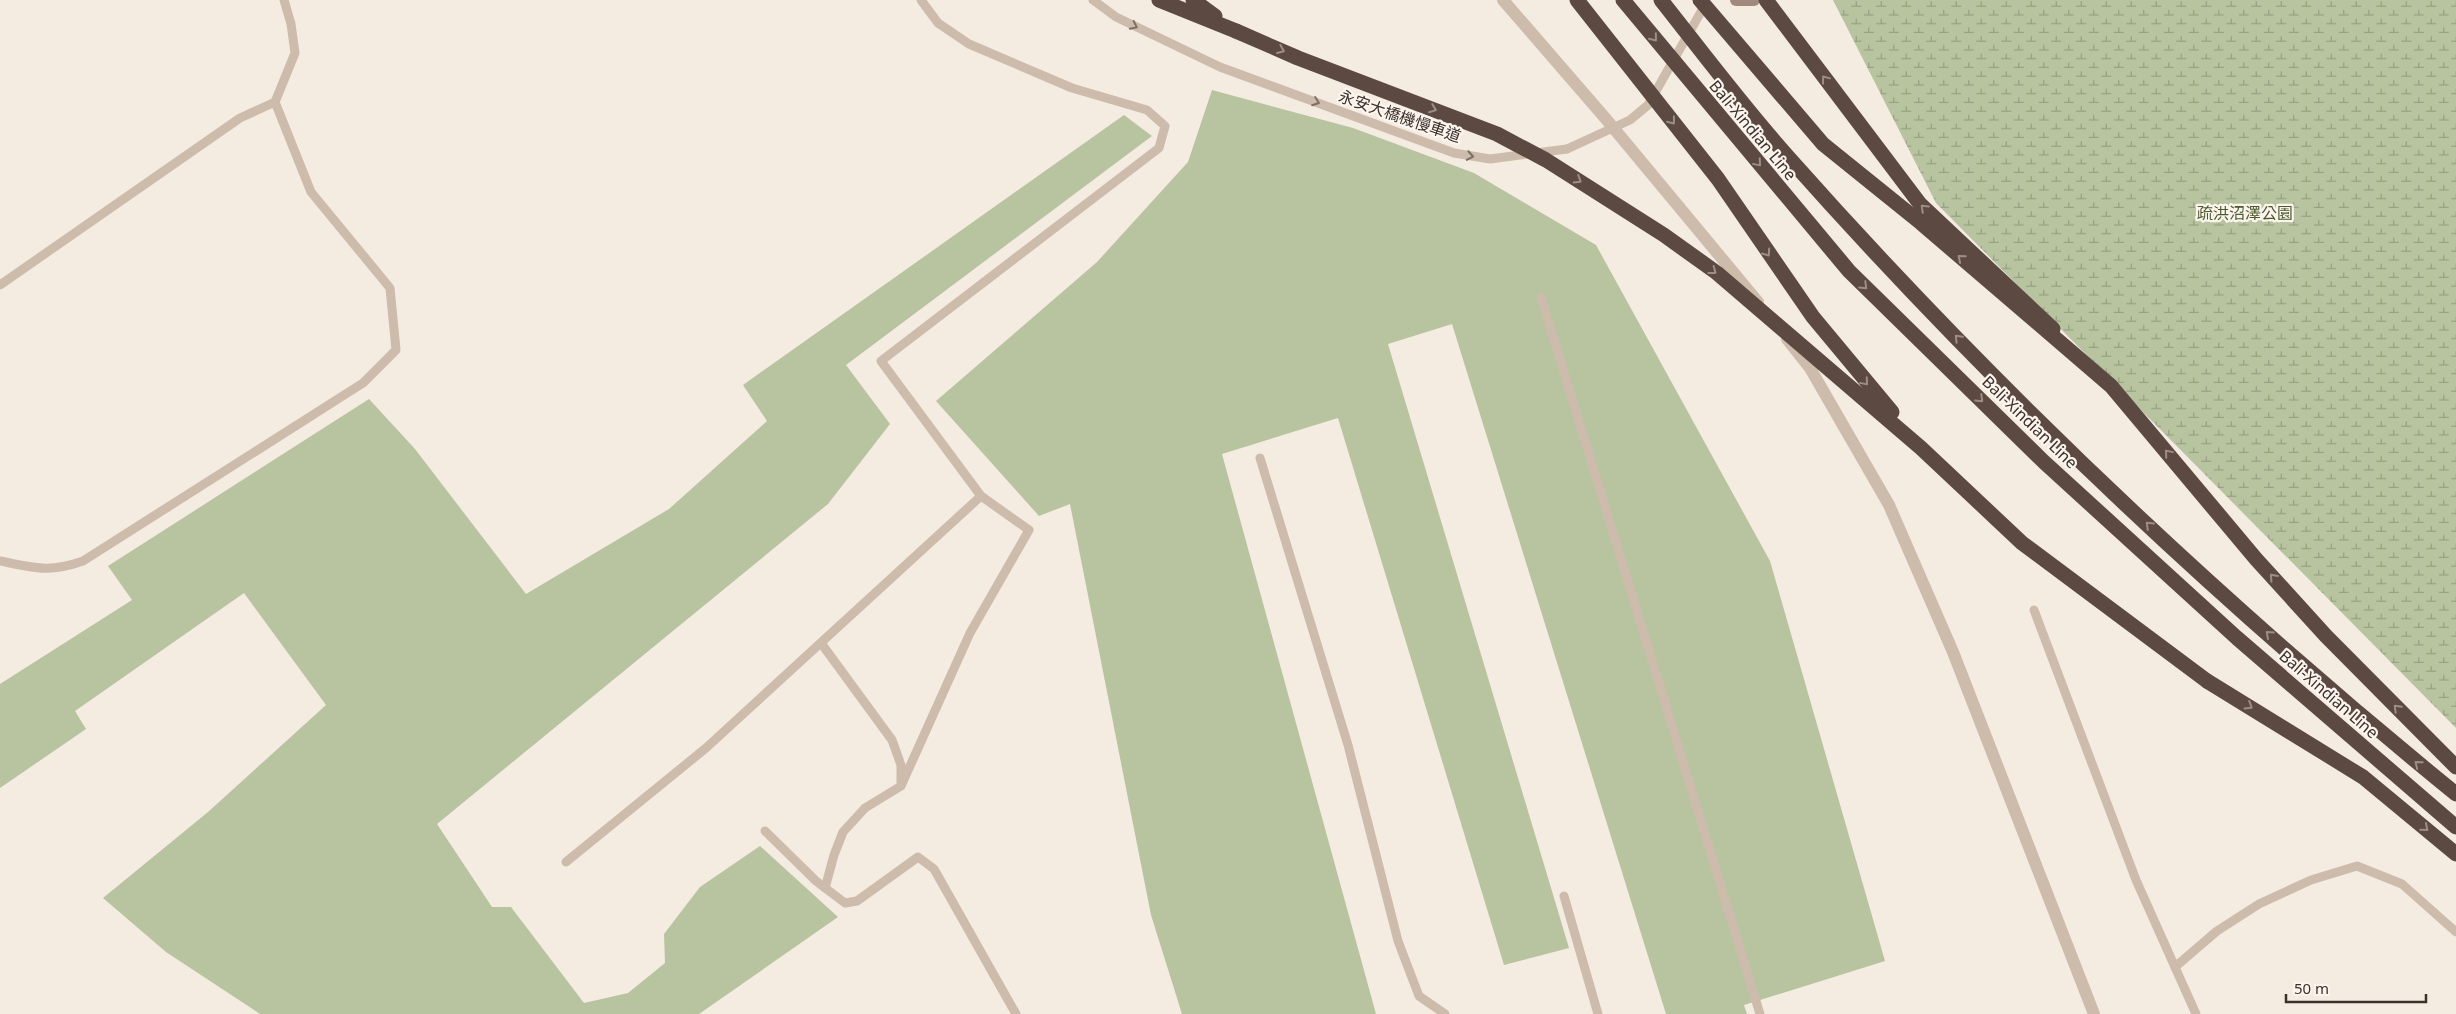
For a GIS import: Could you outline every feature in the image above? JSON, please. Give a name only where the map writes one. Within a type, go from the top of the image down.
[{"type":"highway","points":[[1159,0],[1298,58],[1497,134],[1546,160],[1664,235],[1717,273],[1921,448],[2022,543],[2208,680],[2363,777],[2456,854]]},
{"type":"highway","points":[[1193,0],[1236,31]]},
{"type":"highway","points":[[1577,0],[1718,179],[1813,317],[1867,384],[1910,430],[1921,448]]},
{"type":"highway","name":"Bali-Xindian Line","points":[[1623,0],[1849,271],[2044,462],[2237,638],[2456,826]]},
{"type":"highway","name":"Bali-Xindian Line","points":[[1661,0],[1786,156],[1863,240],[2021,404],[2186,560],[2367,722],[2456,794]]},
{"type":"highway","points":[[1700,0],[1823,144],[1921,224],[2111,386]]},
{"type":"highway","points":[[1766,0],[1920,204],[2018,294],[2111,386],[2256,559],[2320,629],[2456,767]]},
{"type":"street","points":[[1503,0],[1716,250],[1810,368],[1888,505],[1938,618],[2094,1014]]},
{"type":"street","points":[[1736,0],[1754,0]]},
{"type":"lane","points":[[0,286],[240,118],[275,102],[295,53],[291,24],[284,0]]},
{"type":"lane","points":[[825,888],[834,855],[843,832],[865,808],[902,786],[938,710],[970,633],[1029,530],[981,496],[881,361],[1159,148],[1165,126],[1147,110],[1072,88],[969,44],[938,23],[921,0]]},
{"type":"lane","name":"永安大橋機慢車道","points":[[1094,0],[1116,17],[1220,68],[1454,153],[1490,159],[1567,149],[1630,120],[1648,106],[1707,0]]},
{"type":"lane","points":[[0,561],[37,568],[61,569],[83,560],[363,383],[396,350],[390,288],[311,192],[275,102]]},
{"type":"lane","points":[[1541,297],[1760,1014]]},
{"type":"lane","points":[[1260,458],[1348,745],[1398,941],[1419,996],[1431,1010],[1445,1014]]},
{"type":"lane","points":[[566,862],[706,748],[981,496]]},
{"type":"lane","points":[[2034,610],[2136,880],[2196,1014]]},
{"type":"lane","points":[[821,643],[892,740],[900,766],[902,786]]},
{"type":"lane","points":[[766,831],[825,888],[844,903],[857,901],[918,857],[934,869],[1016,1014]]},
{"type":"lane","points":[[2175,967],[2217,931],[2259,904],[2311,880],[2357,866],[2402,884],[2456,932]]},
{"type":"lane","points":[[1564,896],[1598,1014]]},
{"type":"green space","name":"疏洪沼澤公園","points":[[1833,0],[2456,0],[2456,728],[1936,203]]},
{"type":"green space","points":[[1212,90],[1353,128],[1474,173],[1596,245],[1770,561],[1885,961],[1744,1005],[1747,1014],[1666,1014],[1452,324],[1388,344],[1569,948],[1504,965],[1338,418],[1222,454],[1376,1014],[1182,1014],[1151,915],[1070,504],[1039,516],[936,401],[1097,262],[1188,162]]},
{"type":"green space","points":[[1124,115],[1152,136],[846,365],[890,424],[828,504],[437,824],[492,907],[511,907],[584,1003],[628,993],[665,963],[664,934],[700,887],[760,846],[838,917],[699,1014],[260,1014],[166,952],[103,898],[208,812],[326,705],[244,593],[75,711],[86,729],[0,788],[0,684],[132,600],[108,566],[369,399],[415,449],[526,594],[669,509],[767,421],[743,385]]}]
